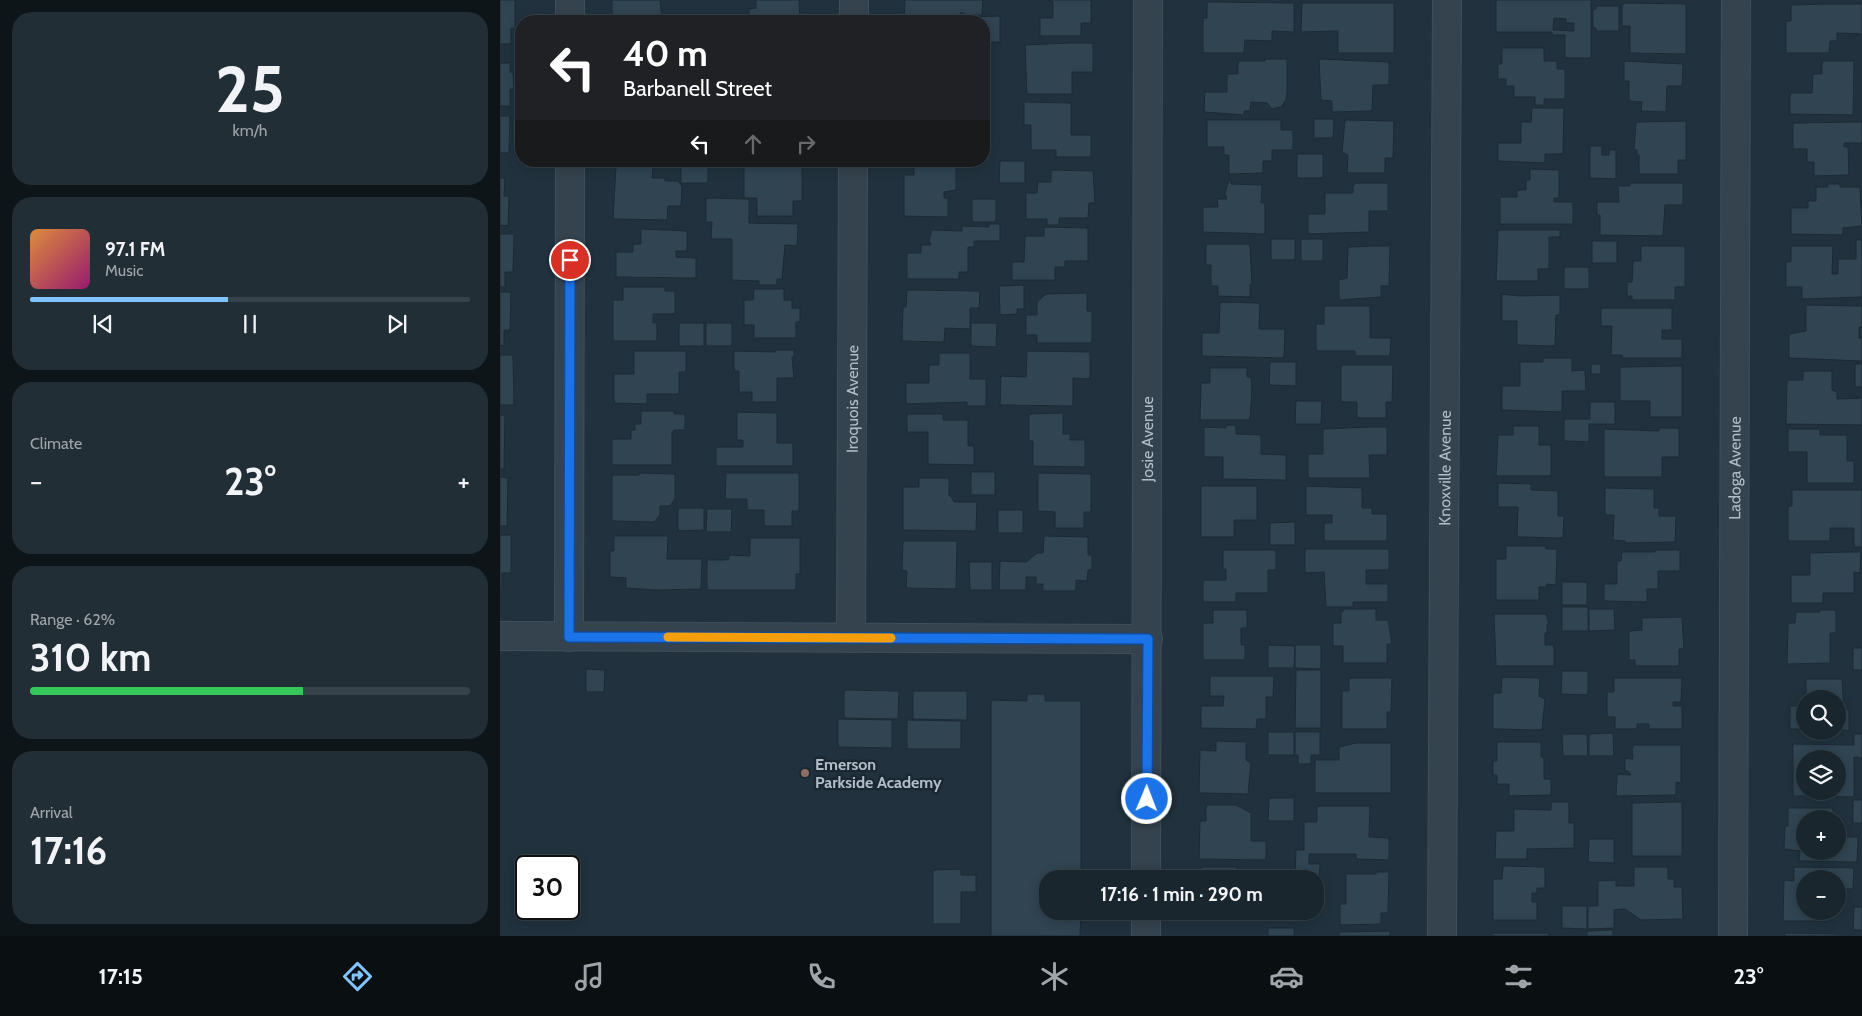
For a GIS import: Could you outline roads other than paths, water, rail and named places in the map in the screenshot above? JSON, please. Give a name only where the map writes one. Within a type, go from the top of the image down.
[{"type":"street","points":[[570,0],[570,15]]},
{"type":"street","points":[[854,0],[854,15]]},
{"type":"street","name":"Josie Avenue","points":[[1146,870],[1148,0]]},
{"type":"street","name":"Knoxville Avenue","points":[[1442,936],[1447,0]]},
{"type":"street","name":"Ladoga Avenue","points":[[1733,936],[1736,0]]},
{"type":"street","points":[[569,637],[570,167]]},
{"type":"street","name":"Iroquois Avenue","points":[[851,638],[853,167]]},
{"type":"street","points":[[500,636],[1148,639]]},
{"type":"street","points":[[1146,920],[1146,936]]},
{"type":"place","name":"Emerson Parkside Academy","points":[[805,773]]}]
